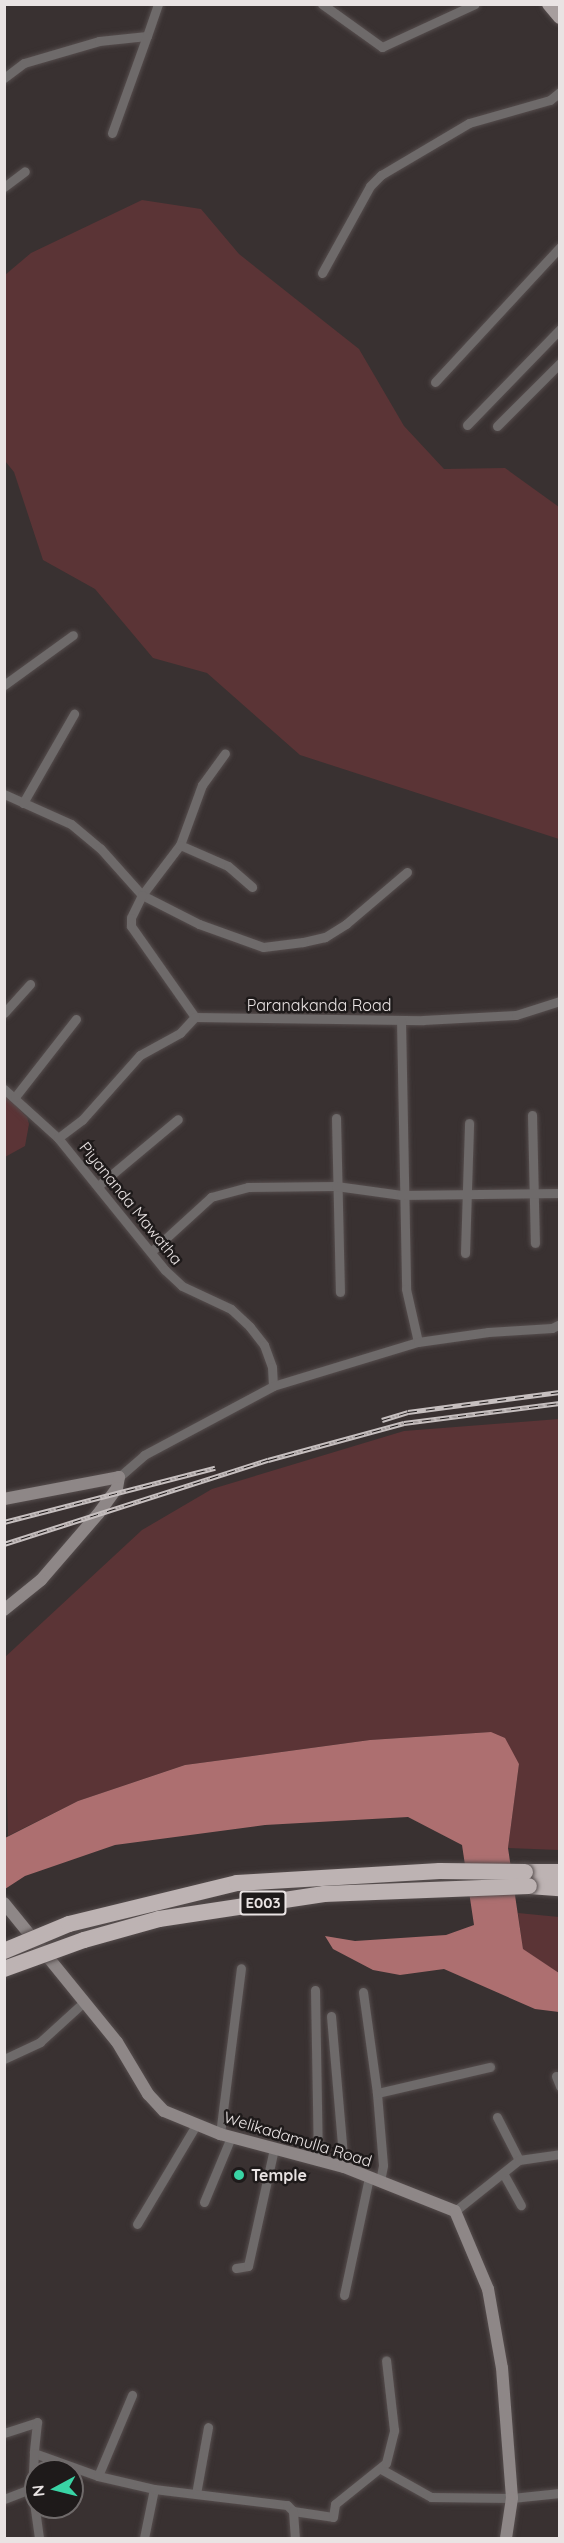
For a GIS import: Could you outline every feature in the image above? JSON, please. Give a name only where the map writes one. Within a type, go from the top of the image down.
[{"type":"highway","name":"E003","points":[[4,1951],[69,1924],[237,1883],[440,1871],[527,1879],[560,1888]]},
{"type":"highway","name":"E003","points":[[4,1969],[84,1940],[159,1919],[324,1894],[527,1879],[560,1872]]},
{"type":"main road","points":[[549,4],[560,17]]},
{"type":"street","points":[[112,133],[158,4]]},
{"type":"street","points":[[322,4],[382,47],[475,4]]},
{"type":"street","points":[[4,78],[24,63],[56,53],[99,41],[147,36]]},
{"type":"street","points":[[322,273],[370,186],[381,175],[469,123],[550,100],[560,92]]},
{"type":"street","points":[[4,187],[25,171]]},
{"type":"street","points":[[435,382],[560,247]]},
{"type":"street","points":[[467,425],[560,329]]},
{"type":"street","points":[[496,426],[560,363]]},
{"type":"street","points":[[4,685],[73,635]]},
{"type":"street","points":[[23,803],[74,714]]},
{"type":"street","points":[[58,1138],[82,1119],[140,1055],[180,1033],[195,1017],[131,926],[131,918],[142,895],[180,845],[202,785],[225,753]]},
{"type":"street","points":[[4,794],[70,824],[100,848],[142,895],[199,924],[263,947],[325,937],[407,872]]},
{"type":"street","points":[[180,845],[228,866],[252,887]]},
{"type":"street","points":[[4,1013],[30,984]]},
{"type":"street","name":"Paranakanda Road","points":[[195,1017],[401,1020],[516,1015],[560,1001]]},
{"type":"street","points":[[15,1097],[76,1018]]},
{"type":"street","points":[[401,1020],[401,1194],[406,1289],[418,1342]]},
{"type":"street","name":"Piyananda Mawatha","points":[[4,1089],[58,1138],[153,1250],[165,1270],[183,1286],[231,1309],[250,1328],[264,1345],[272,1367],[273,1386]]},
{"type":"street","points":[[532,1115],[532,1193],[536,1243]]},
{"type":"street","points":[[336,1118],[340,1292]]},
{"type":"street","points":[[98,1186],[178,1119]]},
{"type":"street","points":[[465,1253],[469,1123]]},
{"type":"street","points":[[153,1250],[211,1197],[248,1187],[336,1186],[401,1194],[560,1193]]},
{"type":"street","points":[[4,1499],[119,1477],[144,1455],[273,1386],[418,1342],[488,1332],[552,1328],[560,1324]]},
{"type":"street","points":[[4,1610],[41,1580],[98,1514],[117,1488],[119,1477]]},
{"type":"street","name":"Welikadamulla Road","points":[[6,1905],[117,2042],[148,2094],[164,2111],[226,2136],[344,2167],[455,2211]]},
{"type":"street","points":[[204,2202],[226,2136],[241,1968]]},
{"type":"street","points":[[315,1990],[318,2161]]},
{"type":"street","points":[[344,2295],[374,2179],[383,2164],[377,2093],[363,1992]]},
{"type":"street","points":[[4,2059],[40,2042],[84,2002]]},
{"type":"street","points":[[331,2016],[344,2167]]},
{"type":"street","points":[[377,2093],[490,2067]]},
{"type":"street","points":[[556,2076],[560,2086]]},
{"type":"street","points":[[497,2117],[519,2160]]},
{"type":"street","points":[[137,2224],[196,2125]]},
{"type":"street","points":[[236,2268],[248,2266],[274,2149]]},
{"type":"street","points":[[506,2538],[512,2498],[502,2368],[488,2289],[455,2211],[519,2160],[560,2154]]},
{"type":"street","points":[[503,2173],[520,2205]]},
{"type":"street","points":[[34,2453],[98,2476],[154,2489],[287,2505],[293,2511],[333,2517],[335,2504],[381,2469],[394,2430],[386,2360]]},
{"type":"street","points":[[98,2476],[132,2395]]},
{"type":"street","points":[[4,2433],[37,2422],[34,2459]]},
{"type":"street","points":[[196,2494],[208,2427]]},
{"type":"street","points":[[381,2469],[431,2497],[512,2498],[560,2493]]},
{"type":"street","points":[[144,2538],[154,2489]]},
{"type":"street","points":[[4,2499],[24,2491]]},
{"type":"street","points":[[293,2511],[295,2538]]},
{"type":"street","points":[[36,2519],[39,2538]]},
{"type":"shaded area","points":[[142,200],[201,209],[239,254],[359,349],[404,426],[444,469],[505,468],[559,507],[559,839],[300,755],[207,673],[153,658],[95,589],[43,560],[14,472],[5,461],[5,275],[31,253]]},
{"type":"shaded area","points":[[4,1094],[27,1117],[29,1124],[25,1146],[5,1157]]},
{"type":"shaded area","points":[[559,1419],[559,1850],[508,1848],[519,1764],[491,1732],[370,1740],[185,1765],[78,1801],[8,1836],[4,1658],[142,1530],[212,1489],[404,1431]]},
{"type":"shaded area","points":[[491,1732],[505,1738],[519,1764],[508,1848],[523,1949],[559,1973],[559,2012],[535,2009],[444,1969],[400,1975],[373,1970],[333,1949],[325,1936],[355,1941],[446,1935],[474,1925],[462,1845],[408,1817],[265,1825],[115,1845],[25,1876],[5,1889],[5,1838],[78,1801],[185,1765],[370,1740]]},
{"type":"shaded area","points":[[518,1913],[559,1917],[559,1973],[523,1950]]},
{"type":"railway","points":[[382,1420],[408,1412],[560,1392]]},
{"type":"railway","points":[[4,1544],[268,1460],[404,1423],[560,1403]]},
{"type":"railway","points":[[4,1522],[215,1468]]},
{"type":"place","name":"Temple","points":[[239,2175]]}]
